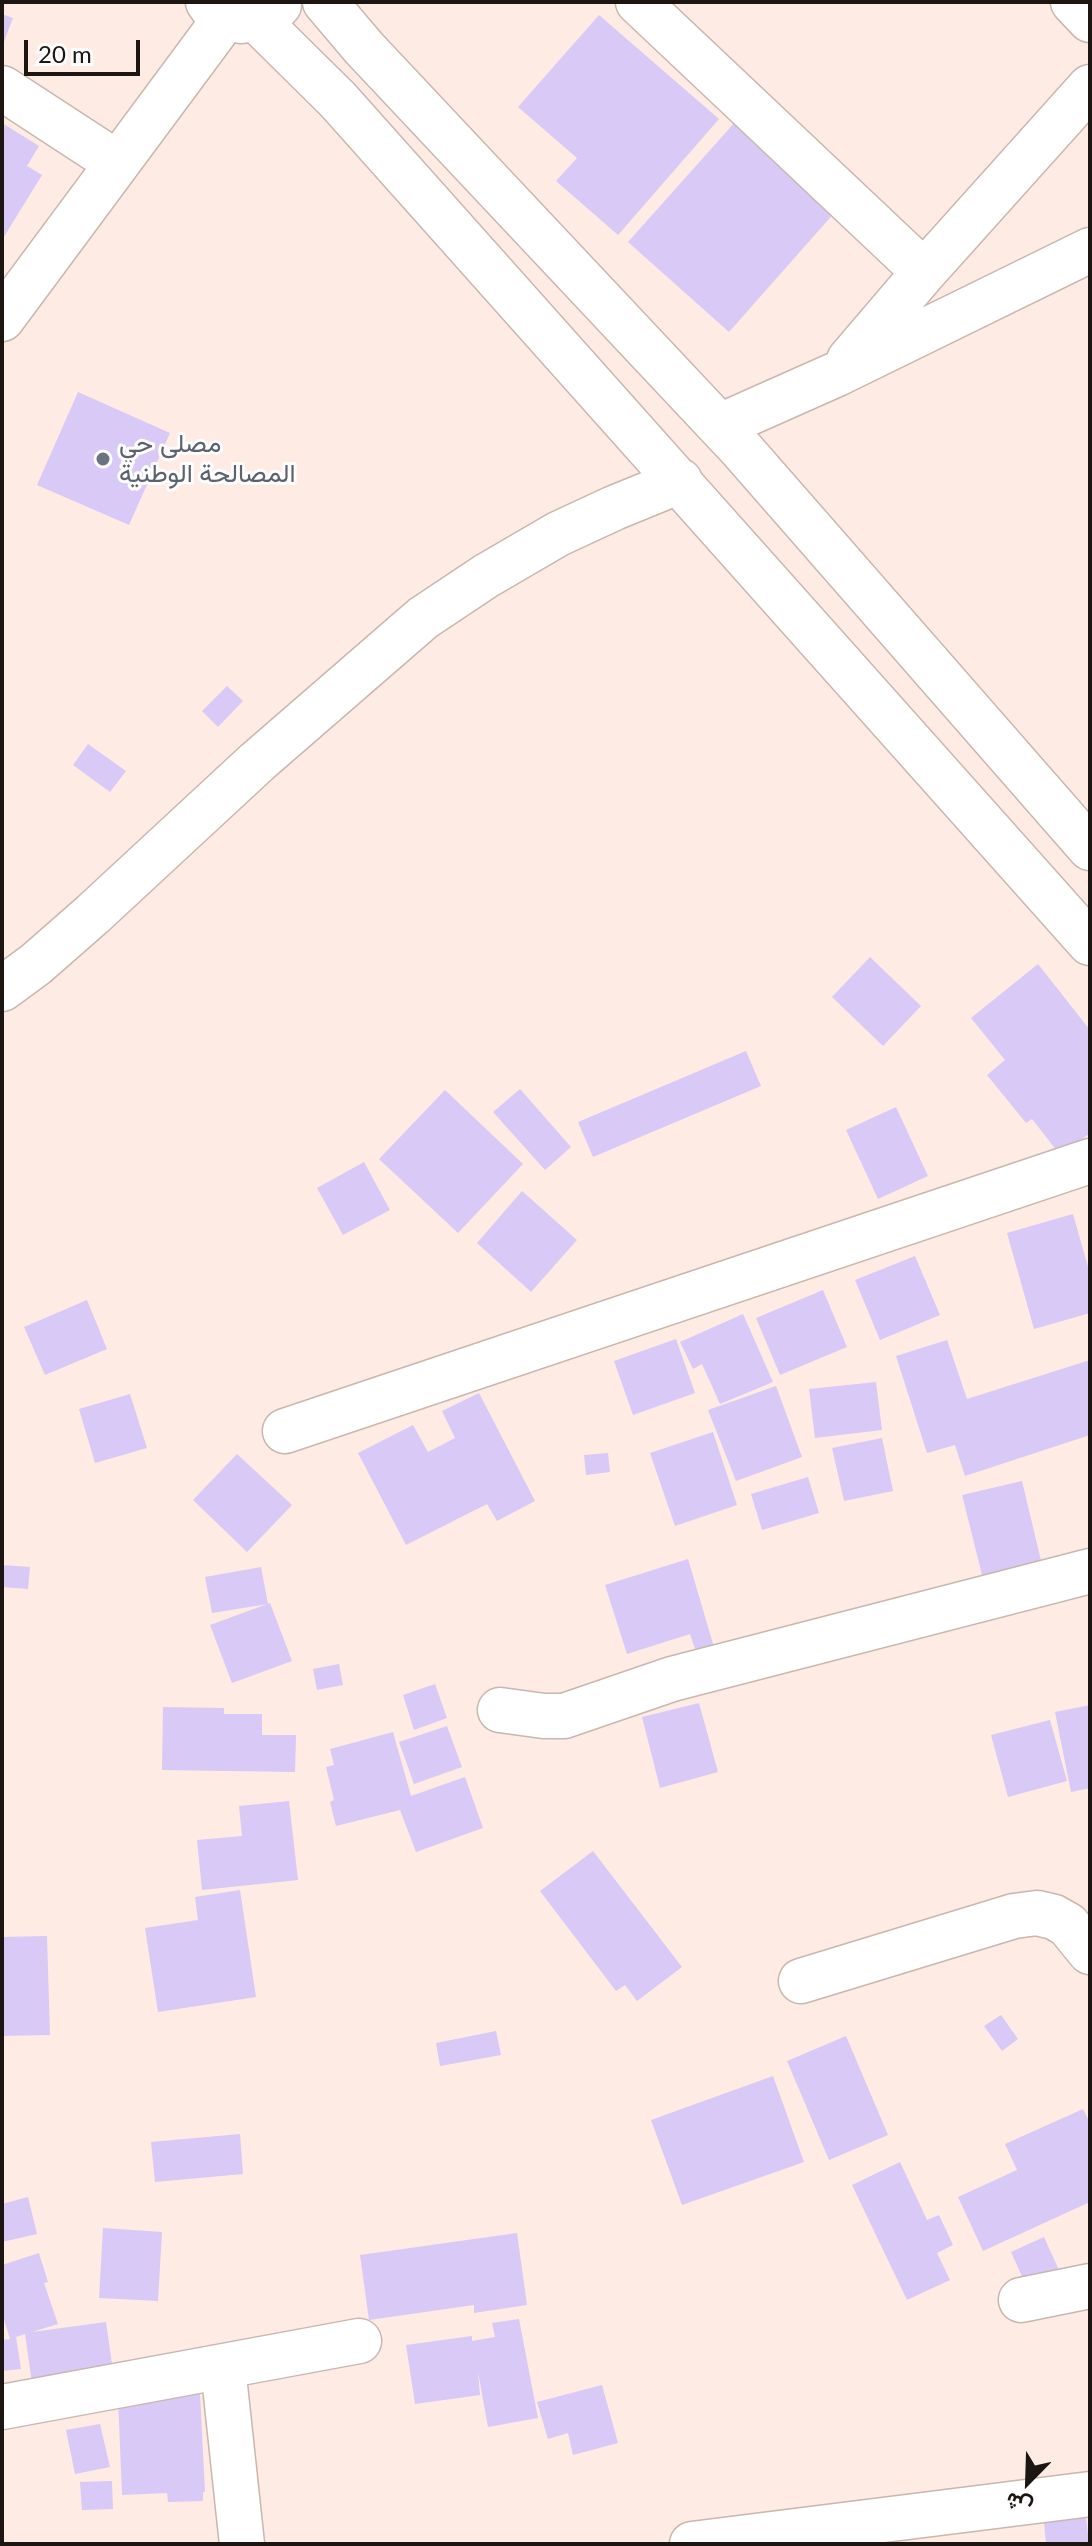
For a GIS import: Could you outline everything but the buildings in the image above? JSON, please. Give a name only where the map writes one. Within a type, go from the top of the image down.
[{"type":"street","points":[[325,2],[364,48],[718,424],[1090,848]]},
{"type":"street","points":[[638,2],[924,272]]},
{"type":"street","points":[[1073,2],[1090,20]]},
{"type":"street","points":[[2,319],[117,163],[243,10],[338,100],[1090,943]]},
{"type":"street","points":[[837,374],[1090,87]]},
{"type":"street","points":[[2,88],[117,163]]},
{"type":"street","points":[[718,424],[837,374],[1090,250]]},
{"type":"street","points":[[2,989],[82,924],[257,762],[423,618],[558,534],[614,508],[688,491],[711,496],[723,487],[738,464],[718,424],[680,396],[658,405],[642,423],[637,434]]},
{"type":"street","points":[[285,1431],[1090,1161]]},
{"type":"street","points":[[500,1710],[564,1716],[672,1679],[1090,1571]]},
{"type":"street","points":[[801,1981],[1014,1916],[1037,1913],[1054,1917],[1068,1925],[1090,1952]]},
{"type":"street","points":[[1021,2300],[1090,2286]]},
{"type":"street","points":[[2,2407],[359,2341]]},
{"type":"street","points":[[223,2367],[242,2544]]},
{"type":"street","points":[[692,2544],[1090,2494]]},
{"type":"place","name":"مصلى حي المصالحة الوطنية","points":[[103,459]]}]
